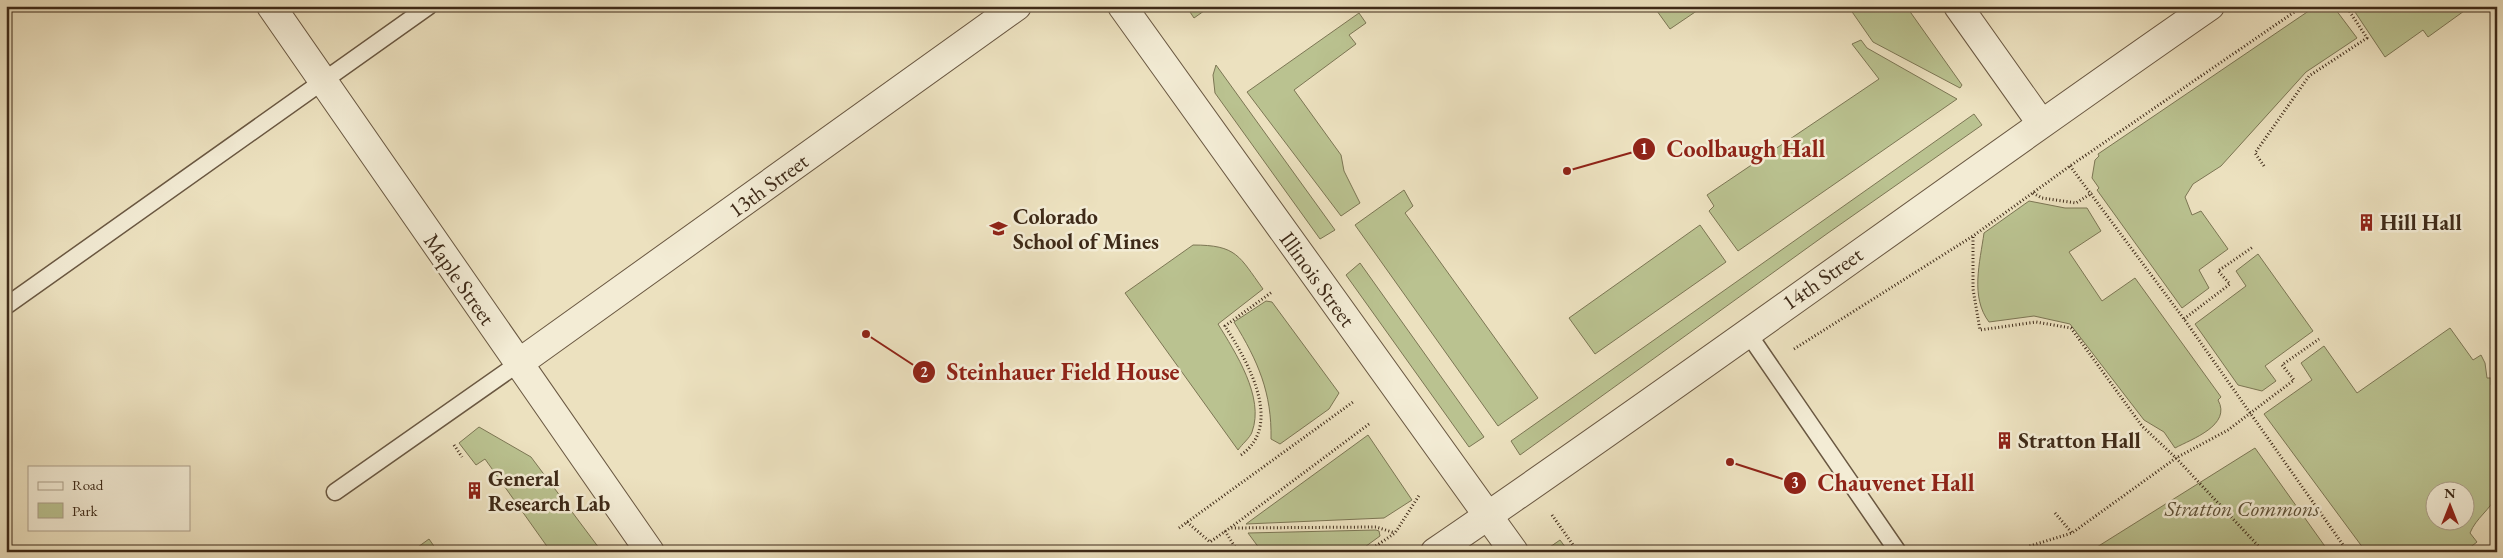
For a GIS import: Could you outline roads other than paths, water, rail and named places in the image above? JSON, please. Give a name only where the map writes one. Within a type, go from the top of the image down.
[{"type":"street","name":"Maple Street","points":[[271,6],[650,552]]},
{"type":"street","name":"13th Street","points":[[518,363],[1018,6]]},
{"type":"street","name":"Illinois Street","points":[[1122,6],[1514,552]]},
{"type":"street","points":[[1958,6],[2041,122]]},
{"type":"street","name":"14th Street","points":[[1435,552],[2041,122],[2210,6]]},
{"type":"lane","points":[[6,306],[428,6]]},
{"type":"lane","points":[[1747,332],[1898,552]]},
{"type":"lane","points":[[335,492],[518,363]]},
{"type":"place","name":"Coolbaugh Hall","points":[[1567,171]]},
{"type":"place","name":"Hill Hall","points":[[2366,222]]},
{"type":"place","name":"Colorado School of Mines","points":[[999,229]]},
{"type":"place","name":"Steinhauer Field House","points":[[866,334]]},
{"type":"place","name":"Stratton Hall","points":[[2004,440]]},
{"type":"place","name":"Chauvenet Hall","points":[[1730,462]]},
{"type":"place","name":"General Research Lab","points":[[474,491]]},
{"type":"park label","name":"Stratton Commons","points":[[2242,508]]}]
